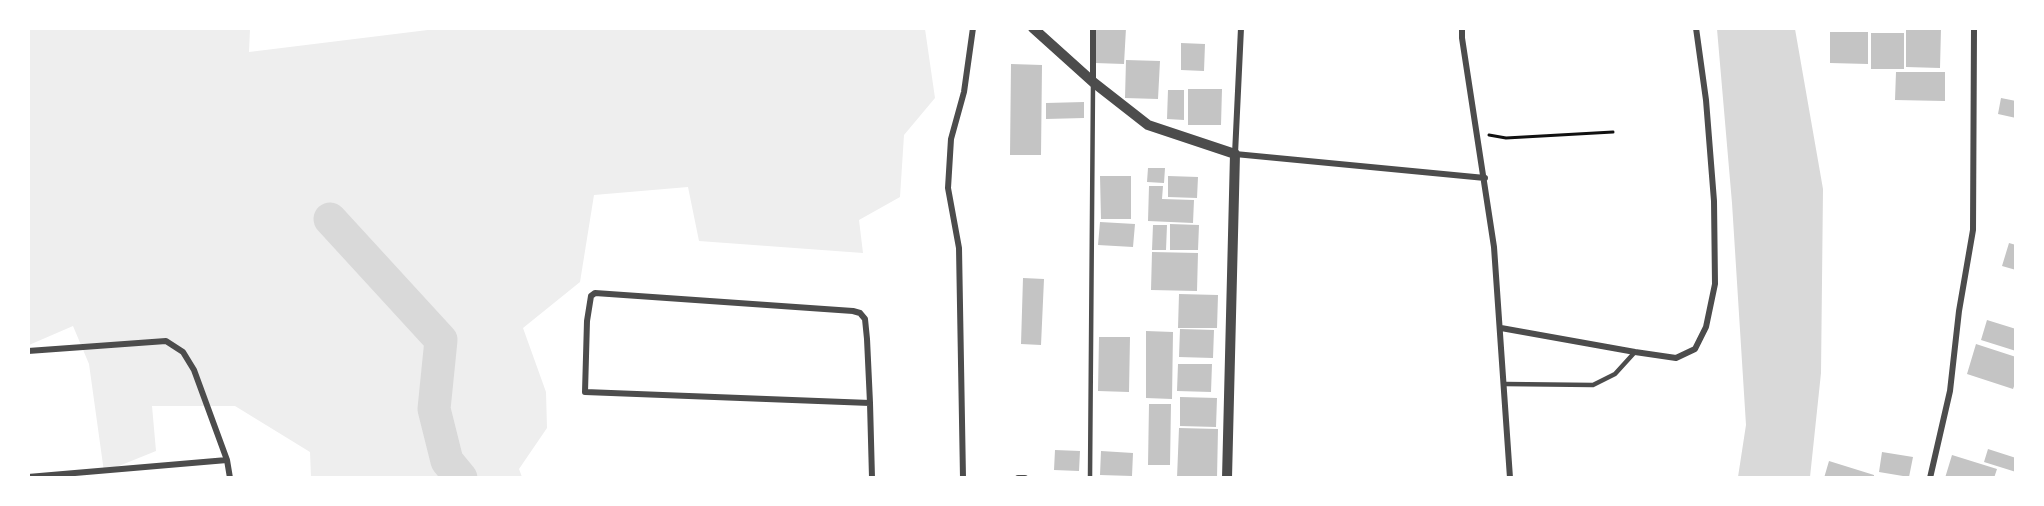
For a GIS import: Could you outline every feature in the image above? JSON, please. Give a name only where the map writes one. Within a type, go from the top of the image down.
[{"type":"street","points":[[963,477],[959,248],[948,188],[951,139],[964,92],[973,28]]},
{"type":"street","points":[[1034,28],[1093,82],[1148,125],[1235,154],[1485,178]]},
{"type":"street","points":[[1093,28],[1093,82]]},
{"type":"street","points":[[1227,477],[1235,154],[1241,28]]},
{"type":"street","points":[[1462,28],[1494,247],[1510,477]]},
{"type":"street","points":[[1501,328],[1676,358],[1695,349],[1706,327],[1715,284],[1713,190],[1706,100],[1696,28]]},
{"type":"street","points":[[1930,477],[1950,391],[1959,311],[1973,230],[1974,28]]},
{"type":"street","points":[[870,403],[585,392],[587,321],[591,296],[596,293],[853,311],[865,319],[870,403],[872,477]]},
{"type":"street","points":[[28,351],[166,341],[183,352],[194,370],[227,460],[230,477]]},
{"type":"street","points":[[28,477],[227,460]]},
{"type":"street","points":[[1018,477],[1024,477]]},
{"type":"lane","points":[[1090,477],[1093,82]]},
{"type":"lane","points":[[1505,384],[1593,385],[1616,374],[1635,352]]},
{"type":"path","points":[[1478,134],[1506,138],[1613,132]]},
{"type":"shaded area","points":[[444,28],[925,29],[935,98],[904,135],[900,197],[859,220],[863,253],[699,241],[688,187],[594,195],[580,282],[523,328],[546,392],[547,428],[519,469],[522,477],[311,477],[310,452],[235,406],[152,406],[156,451],[104,472],[89,364],[73,326],[29,345],[29,29],[250,29],[249,52]]},
{"type":"shaded area","points":[[1717,29],[1795,29],[1823,189],[1821,373],[1810,477],[1738,477],[1746,425],[1732,203]]},
{"type":"building","points":[[1096,28],[1126,28],[1124,64],[1095,63]]},
{"type":"building","points":[[1906,28],[1941,28],[1940,68],[1906,67]]},
{"type":"building","points":[[1830,32],[1868,32],[1868,64],[1830,63]]},
{"type":"building","points":[[1871,33],[1904,33],[1904,69],[1871,69]]},
{"type":"building","points":[[1181,43],[1205,44],[1204,71],[1181,70]]},
{"type":"building","points":[[1126,60],[1160,61],[1158,99],[1125,98]]},
{"type":"building","points":[[1011,64],[1042,65],[1041,155],[1010,155]]},
{"type":"building","points":[[1896,72],[1945,72],[1945,101],[1895,100]]},
{"type":"building","points":[[1188,89],[1222,89],[1221,125],[1188,125]]},
{"type":"building","points":[[1168,90],[1184,90],[1184,120],[1167,119]]},
{"type":"building","points":[[2001,98],[2016,101],[2016,118],[1998,114]]},
{"type":"building","points":[[1084,102],[1084,118],[1046,119],[1046,103]]},
{"type":"building","points":[[1148,168],[1165,168],[1164,183],[1147,182]]},
{"type":"building","points":[[1100,176],[1131,176],[1131,219],[1101,219]]},
{"type":"building","points":[[1168,176],[1198,177],[1197,198],[1168,197]]},
{"type":"building","points":[[1149,186],[1163,186],[1162,199],[1194,200],[1193,223],[1148,221]]},
{"type":"building","points":[[1100,222],[1135,224],[1133,247],[1098,245]]},
{"type":"building","points":[[1170,224],[1199,225],[1198,250],[1170,250]]},
{"type":"building","points":[[1153,225],[1167,225],[1166,250],[1152,250]]},
{"type":"building","points":[[2009,243],[2016,245],[2016,270],[2002,266]]},
{"type":"building","points":[[1152,252],[1198,253],[1197,291],[1151,290]]},
{"type":"building","points":[[1023,278],[1044,279],[1041,345],[1021,344]]},
{"type":"building","points":[[1179,294],[1218,295],[1217,328],[1178,328]]},
{"type":"building","points":[[1987,320],[2016,329],[2016,351],[1981,340]]},
{"type":"building","points":[[1180,329],[1214,330],[1213,358],[1179,357]]},
{"type":"building","points":[[1146,331],[1173,332],[1172,399],[1146,398]]},
{"type":"building","points":[[1099,337],[1130,337],[1129,392],[1098,391]]},
{"type":"building","points":[[1976,344],[2016,357],[2016,381],[2013,389],[1967,374]]},
{"type":"building","points":[[1178,364],[1212,364],[1211,392],[1177,391]]},
{"type":"building","points":[[1180,397],[1217,398],[1216,427],[1180,426]]},
{"type":"building","points":[[1149,404],[1171,404],[1170,465],[1148,465]]},
{"type":"building","points":[[1179,428],[1218,429],[1217,478],[1177,478]]},
{"type":"building","points":[[1988,449],[2016,458],[2016,472],[1984,462]]},
{"type":"building","points":[[1055,450],[1080,451],[1079,471],[1054,470]]},
{"type":"building","points":[[1101,451],[1133,453],[1132,476],[1100,475]]},
{"type":"building","points":[[1882,452],[1913,457],[1909,477],[1879,472]]},
{"type":"building","points":[[1952,455],[1997,469],[1994,478],[1945,478]]},
{"type":"building","points":[[1829,461],[1874,475],[1874,478],[1824,478]]},
{"type":"waterway","points":[[330,219],[441,340],[434,409],[447,461],[461,478]]}]
